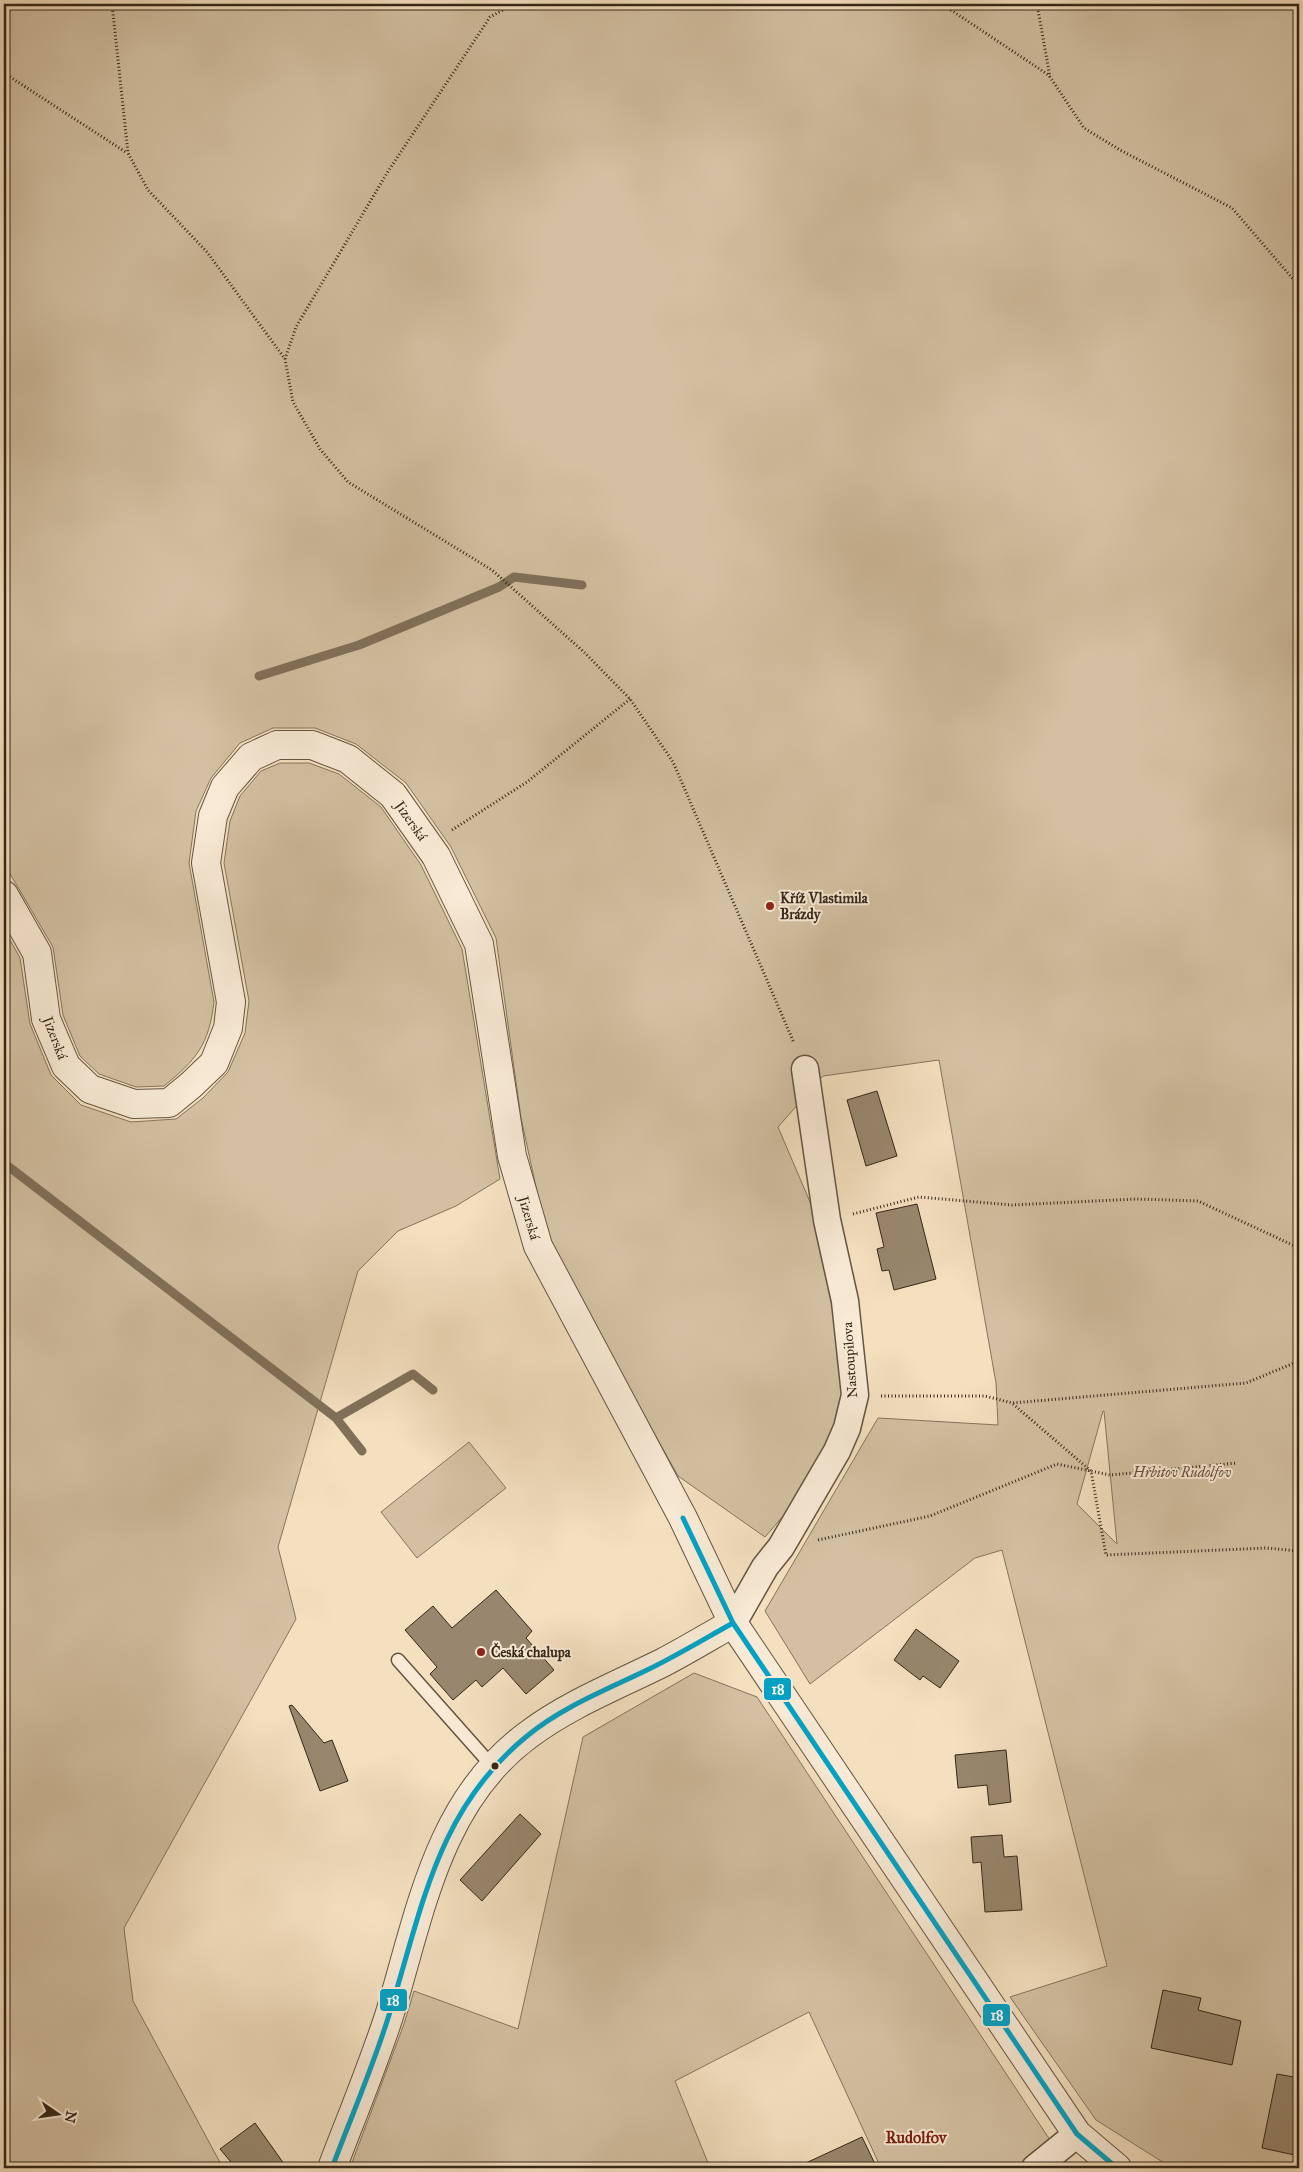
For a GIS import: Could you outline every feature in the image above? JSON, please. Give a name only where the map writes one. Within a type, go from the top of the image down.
[{"type":"street","name":"Jizerská","points":[[4,895],[37,953],[46,1019],[66,1066],[90,1089],[134,1104],[170,1103],[191,1086],[214,1063],[228,1028],[231,1002],[206,863],[213,816],[225,787],[251,757],[277,745],[312,745],[348,759],[393,795],[436,856],[479,944],[512,1156],[538,1246],[683,1518],[733,1623],[1077,2134],[1117,2168]]},
{"type":"street","name":"Nastoupilova","points":[[733,1623],[765,1566],[781,1547],[837,1451],[847,1428],[855,1396],[845,1301],[827,1220],[805,1069]]},
{"type":"street","points":[[332,2168],[388,2019],[435,1865],[455,1818],[483,1776],[528,1735],[556,1716],[664,1662],[733,1623]]},
{"type":"street","points":[[1035,2168],[1077,2134]]},
{"type":"lane","points":[[398,1660],[493,1766]]},
{"type":"path","points":[[112,4],[128,153],[148,190],[206,252],[285,359],[293,402],[320,449],[348,482],[492,570],[585,652],[630,699],[673,762],[805,1069]]},
{"type":"path","points":[[285,359],[296,327],[387,173],[490,17],[514,4]]},
{"type":"path","points":[[942,4],[1050,77],[1084,128],[1120,150],[1232,208],[1299,286]]},
{"type":"path","points":[[1037,4],[1050,77]]},
{"type":"path","points":[[4,73],[128,153]]},
{"type":"path","points":[[428,845],[527,782],[630,699]]},
{"type":"path","points":[[827,1220],[919,1197],[1012,1205],[1137,1199],[1198,1201],[1299,1248]]},
{"type":"path","points":[[855,1396],[985,1396],[1012,1404],[1246,1384],[1299,1362]]},
{"type":"path","points":[[1012,1404],[1091,1471],[1106,1555],[1266,1548],[1299,1551]]},
{"type":"path","points":[[781,1547],[930,1516],[1057,1464],[1110,1475],[1238,1463]]},
{"type":"green space","name":"Hřbitov Rudolfov","points":[[4,4],[1299,4],[1299,2168],[1172,2168],[1096,2120],[1010,1997],[1107,1966],[1002,1550],[975,1558],[810,1684],[765,1611],[878,1418],[998,1425],[996,1383],[939,1060],[823,1076],[778,1127],[819,1223],[845,1391],[831,1438],[808,1487],[765,1537],[678,1476],[548,1242],[521,1118],[496,938],[451,847],[406,783],[356,744],[315,728],[273,728],[240,743],[211,778],[196,811],[189,863],[214,1002],[212,1017],[209,1030],[193,1059],[164,1086],[136,1087],[99,1074],[80,1056],[63,1015],[53,947],[9,872],[4,869]],"holes":[[[1104,1411],[1117,1544],[1077,1504]]]},
{"type":"green space","points":[[280,763],[309,763],[339,774],[381,807],[421,865],[462,949],[500,1179],[456,1206],[398,1231],[358,1271],[278,1547],[296,1619],[124,1928],[133,2001],[223,2168],[4,2168],[4,929],[20,958],[30,1024],[51,1075],[81,1105],[131,1122],[176,1119],[203,1098],[228,1072],[245,1033],[249,1001],[224,863],[230,821],[240,796],[261,771]]},
{"type":"green space","points":[[469,1442],[506,1488],[417,1558],[381,1512]]},
{"type":"green space","points":[[694,1673],[757,1697],[1050,2140],[1018,2168],[881,2168],[809,2012],[675,2081],[710,2168],[350,2168],[404,2024],[414,1991],[518,2029],[583,1737]]},
{"type":"building","points":[[877,1091],[897,1156],[866,1166],[847,1100]]},
{"type":"building","points":[[917,1204],[936,1279],[894,1290],[889,1270],[882,1271],[877,1249],[884,1247],[876,1213]]},
{"type":"building","name":"Česká chalupa","points":[[496,1590],[532,1631],[526,1638],[554,1670],[526,1694],[503,1668],[482,1687],[476,1680],[453,1700],[430,1674],[437,1667],[405,1630],[433,1606],[452,1628]]},
{"type":"building","points":[[916,1629],[959,1661],[940,1688],[923,1676],[920,1680],[894,1660]]},
{"type":"building","points":[[292,1705],[324,1743],[332,1740],[348,1781],[320,1791],[289,1706]]},
{"type":"building","points":[[1006,1750],[1011,1802],[989,1805],[987,1785],[958,1788],[955,1755]]},
{"type":"building","points":[[520,1814],[541,1834],[482,1901],[460,1880]]},
{"type":"building","points":[[1002,1835],[1004,1857],[1017,1856],[1022,1910],[985,1912],[981,1862],[973,1863],[971,1837]]},
{"type":"building","points":[[1163,1990],[1201,1998],[1198,2010],[1241,2021],[1232,2065],[1151,2048]]},
{"type":"building","points":[[1277,2074],[1299,2078],[1299,2156],[1262,2148]]},
{"type":"building","points":[[255,2123],[287,2168],[236,2168],[220,2149]]},
{"type":"building","points":[[862,2137],[877,2168],[795,2168]]},
{"type":"waterway","points":[[259,676],[359,645],[499,587],[514,577],[582,585]]},
{"type":"waterway","points":[[4,1163],[336,1418],[413,1374],[433,1390]]},
{"type":"waterway","points":[[336,1418],[362,1451]]},
{"type":"transit line","name":"18","points":[[683,1518],[733,1623],[1077,2134],[1117,2168]]},
{"type":"transit line","name":"18","points":[[332,2168],[383,2034],[423,1900],[436,1864],[452,1829],[472,1796],[496,1765],[527,1736],[555,1716],[600,1692],[658,1665],[733,1623]]},
{"type":"place","name":"Kříž Vlastimila Brázdy","points":[[770,906]]},
{"type":"place","name":"Česká chalupa","points":[[481,1652]]},
{"type":"district","name":"Rudolfov","points":[[916,2137]]}]
